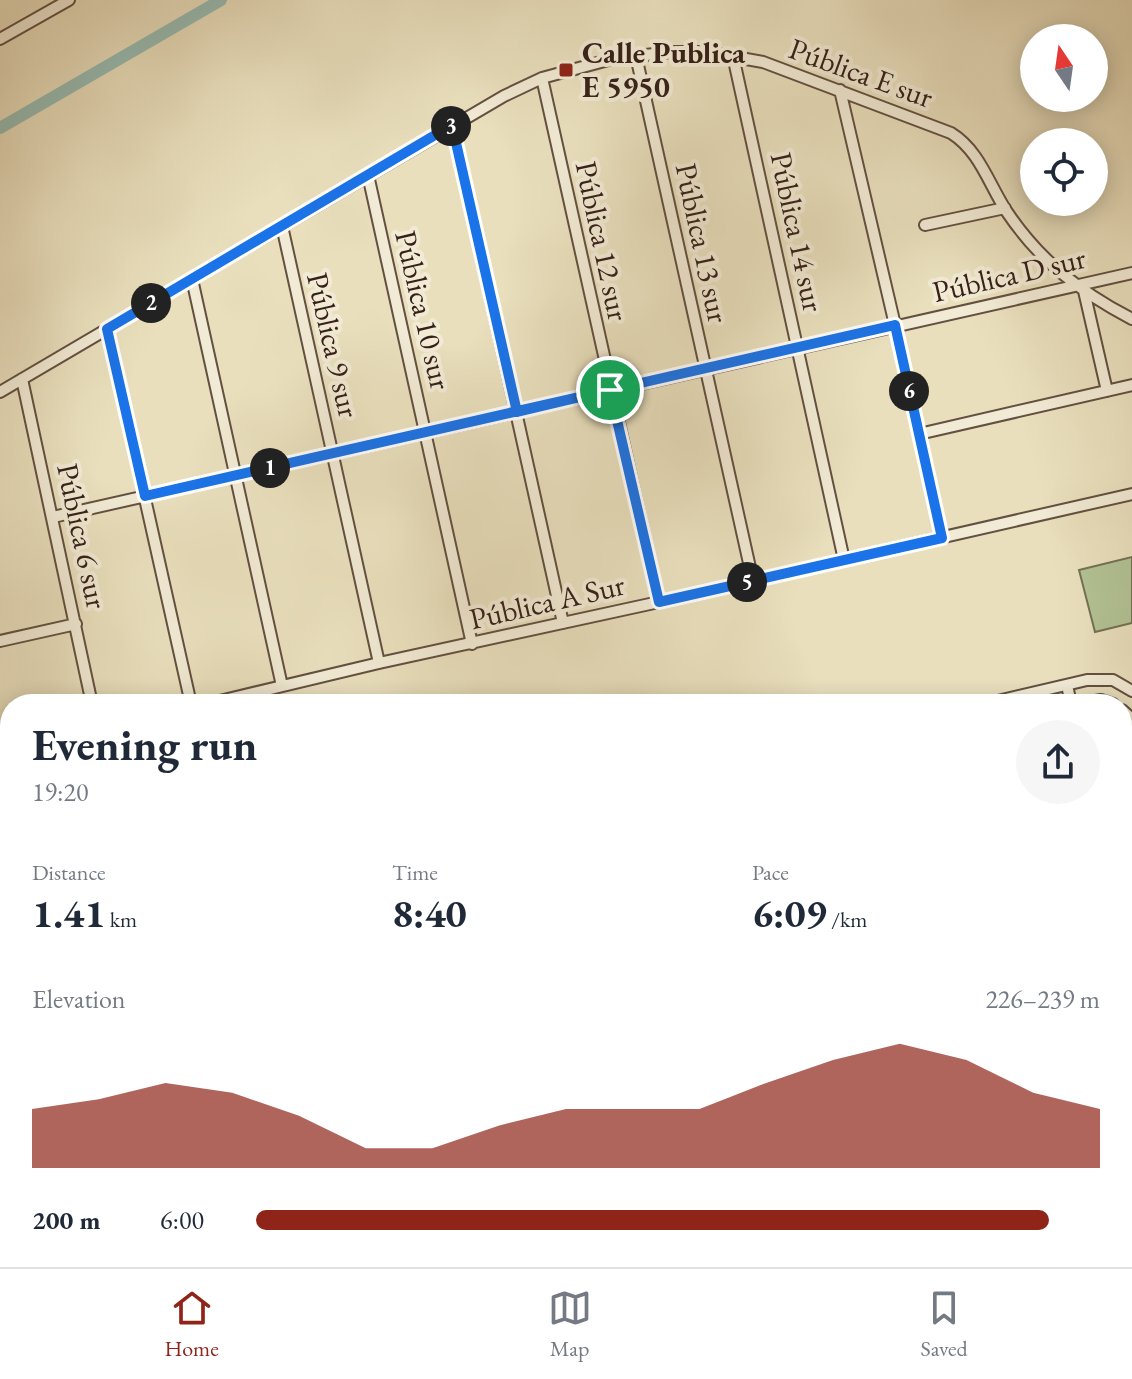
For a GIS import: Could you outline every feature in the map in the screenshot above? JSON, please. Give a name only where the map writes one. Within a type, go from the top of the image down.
[{"type":"street","points":[[0,39],[65,1]]},
{"type":"street","name":"Pública E sur","points":[[0,392],[504,96],[542,78],[587,64],[671,52],[707,52],[763,62],[951,133],[963,140],[975,154],[1005,208],[1043,258],[1080,288],[1132,319]]},
{"type":"street","name":"Pública 13 sur","points":[[636,56],[753,581]]},
{"type":"street","name":"Pública 14 sur","points":[[733,56],[844,560]]},
{"type":"street","name":"Pública 12 sur","points":[[542,78],[659,602]]},
{"type":"street","points":[[840,90],[942,538]]},
{"type":"street","points":[[452,125],[563,623]]},
{"type":"street","name":"Pública 10 sur","points":[[368,175],[472,644]]},
{"type":"street","points":[[925,225],[1005,208]]},
{"type":"street","name":"Pública 9 sur","points":[[282,226],[379,663]]},
{"type":"street","name":"Pública D sur","points":[[53,517],[895,325],[1080,288],[1132,273]]},
{"type":"street","points":[[192,279],[282,686]]},
{"type":"street","points":[[1080,288],[1107,391]]},
{"type":"street","points":[[107,329],[189,694]]},
{"type":"street","name":"Pública 6 sur","points":[[22,379],[90,694]]},
{"type":"street","points":[[919,434],[1132,385]]},
{"type":"street","name":"Pública A Sur","points":[[249,694],[1132,494]]},
{"type":"street","points":[[0,641],[76,624]]},
{"type":"street","points":[[1028,694],[1102,679],[1121,683],[1132,691]]},
{"type":"street","points":[[1067,685],[1069,694]]},
{"type":"green space","points":[[1132,557],[1132,623],[1095,632],[1079,570]]},
{"type":"waterway","points":[[0,128],[221,0]]},
{"type":"place","name":"Calle Publica E 5950","points":[[566,70]]},
{"type":"route","points":[[610,390],[517,412],[145,496],[107,329],[452,125],[517,412],[610,390],[659,602],[942,538],[895,325],[610,390]]}]
